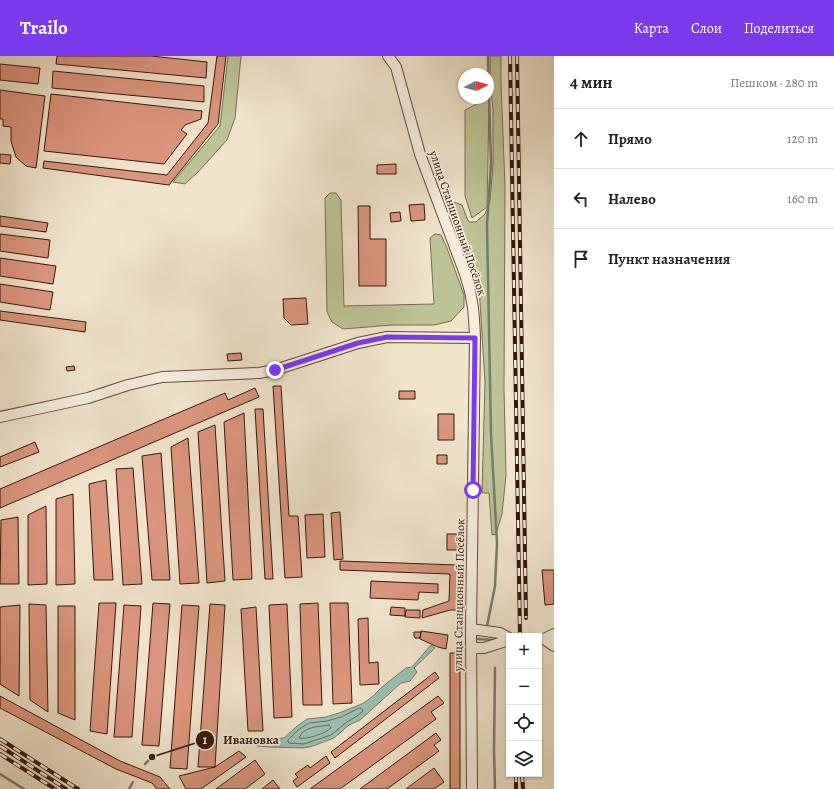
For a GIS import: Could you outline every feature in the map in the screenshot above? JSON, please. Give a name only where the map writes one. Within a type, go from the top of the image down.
[{"type":"street","name":"улица Станционный Посёлок","points":[[388,56],[396,67],[420,154],[471,292],[474,308],[475,338],[470,629],[472,789]]},
{"type":"street","points":[[0,417],[88,398],[128,385],[162,377],[259,373],[275,370],[358,343],[387,337],[475,338]]},
{"type":"street","points":[[470,629],[500,633],[506,637]]},
{"type":"street","points":[[554,634],[544,639],[554,646]]},
{"type":"street","points":[[471,648],[484,648],[506,640]]},
{"type":"shaded area","points":[[228,56],[241,56],[235,118],[227,140],[185,184],[173,182],[220,126]]},
{"type":"shaded area","points":[[490,56],[501,56],[505,186],[504,389],[506,475],[502,514],[496,534],[492,535],[489,493],[482,493],[485,382],[479,286],[467,255],[455,233],[452,212],[454,202],[462,205],[469,222],[476,222],[485,214],[490,201],[493,164],[492,104],[494,104],[494,68],[490,68]]},
{"type":"shaded area","points":[[477,104],[489,104],[487,207],[472,218],[465,196],[465,110]]},
{"type":"shaded area","points":[[330,193],[336,193],[341,200],[344,306],[434,304],[430,238],[435,234],[441,235],[464,295],[464,307],[451,321],[434,325],[392,325],[343,329],[332,322],[327,312],[325,198]]},
{"type":"water","points":[[431,645],[435,648],[414,668],[417,672],[410,681],[401,683],[360,720],[349,725],[334,738],[304,748],[257,746],[255,740],[284,738],[307,719],[326,717],[364,703],[406,668],[412,667]]},
{"type":"building","points":[[57,56],[151,56],[207,62],[206,78],[56,64]]},
{"type":"building","points":[[217,56],[226,56],[218,124],[169,185],[43,168],[44,161],[167,175],[208,123]]},
{"type":"building","points":[[0,64],[40,68],[38,84],[0,80]]},
{"type":"building","points":[[53,71],[204,86],[204,102],[52,88]]},
{"type":"building","points":[[0,90],[45,96],[36,168],[26,166],[16,157],[11,141],[11,127],[3,126],[3,119],[0,119]]},
{"type":"building","points":[[51,94],[202,111],[201,119],[185,125],[181,130],[187,134],[164,164],[44,151]]},
{"type":"building","points":[[0,154],[11,155],[10,164],[0,163]]},
{"type":"building","points":[[396,164],[396,174],[377,174],[377,165]]},
{"type":"building","points":[[424,204],[425,220],[411,221],[409,205]]},
{"type":"building","points":[[358,206],[370,206],[370,239],[386,239],[386,286],[359,286]]},
{"type":"building","points":[[400,212],[401,221],[391,222],[390,213]]},
{"type":"building","points":[[0,216],[48,223],[46,232],[0,226]]},
{"type":"building","points":[[0,234],[50,240],[48,258],[0,251]]},
{"type":"building","points":[[0,258],[56,266],[53,284],[0,276]]},
{"type":"building","points":[[0,284],[53,292],[50,310],[0,302]]},
{"type":"building","points":[[306,298],[308,324],[291,325],[284,318],[283,299]]},
{"type":"building","points":[[0,311],[86,322],[85,332],[0,320]]},
{"type":"building","points":[[241,353],[242,360],[228,361],[227,354]]},
{"type":"building","points":[[74,366],[75,370],[67,371],[66,367]]},
{"type":"building","points":[[273,386],[281,386],[289,516],[298,516],[302,577],[285,578]]},
{"type":"building","points":[[255,388],[259,397],[0,508],[0,489],[225,393],[228,400]]},
{"type":"building","points":[[399,391],[415,391],[415,399],[399,399]]},
{"type":"building","points":[[255,409],[263,409],[273,579],[265,579]]},
{"type":"building","points":[[244,413],[252,579],[233,580],[224,422]]},
{"type":"building","points":[[438,414],[454,414],[454,440],[438,440]]},
{"type":"building","points":[[215,425],[225,581],[207,583],[198,432]]},
{"type":"building","points":[[188,438],[199,583],[180,584],[171,447]]},
{"type":"building","points":[[35,442],[39,452],[0,467],[0,457]]},
{"type":"building","points":[[161,453],[170,580],[152,580],[142,456]]},
{"type":"building","points":[[437,455],[447,455],[447,464],[437,464]]},
{"type":"building","points":[[133,468],[142,584],[123,585],[116,469]]},
{"type":"building","points":[[106,480],[113,580],[94,580],[89,484]]},
{"type":"building","points":[[73,494],[75,584],[56,585],[56,499]]},
{"type":"building","points":[[46,506],[47,584],[28,585],[28,515]]},
{"type":"building","points":[[340,512],[343,559],[334,560],[331,513]]},
{"type":"building","points":[[323,514],[325,557],[307,558],[305,515]]},
{"type":"building","points":[[18,517],[19,584],[0,584],[1,520]]},
{"type":"building","points":[[447,534],[463,534],[463,550],[447,550]]},
{"type":"building","points":[[340,561],[458,565],[457,610],[450,610],[422,618],[423,610],[449,601],[450,574],[340,570]]},
{"type":"building","points":[[542,570],[554,570],[554,604],[545,605]]},
{"type":"building","points":[[371,581],[438,584],[438,593],[419,592],[418,600],[370,598]]},
{"type":"building","points":[[99,603],[116,603],[107,734],[90,731]]},
{"type":"building","points":[[153,603],[170,604],[159,746],[142,745]]},
{"type":"building","points":[[318,603],[322,705],[303,705],[300,604]]},
{"type":"building","points":[[330,603],[348,603],[352,703],[333,704]]},
{"type":"building","points":[[29,604],[46,605],[48,712],[30,700]]},
{"type":"building","points":[[210,604],[225,605],[215,767],[198,767]]},
{"type":"building","points":[[287,604],[292,717],[274,718],[269,605]]},
{"type":"building","points":[[20,605],[19,696],[0,684],[0,607]]},
{"type":"building","points":[[124,605],[141,606],[132,737],[114,737]]},
{"type":"building","points":[[182,605],[199,606],[187,769],[170,768]]},
{"type":"building","points":[[58,606],[75,606],[75,720],[58,713]]},
{"type":"building","points":[[256,607],[263,731],[248,731],[241,609]]},
{"type":"building","points":[[391,607],[405,608],[405,616],[390,615]]},
{"type":"building","points":[[406,610],[420,610],[420,618],[405,617]]},
{"type":"building","points":[[368,618],[369,663],[378,662],[379,684],[360,685],[358,619]]},
{"type":"building","points":[[421,631],[448,635],[446,649],[420,639]]},
{"type":"building","points":[[414,632],[421,632],[420,638],[415,638]]},
{"type":"building","points":[[450,653],[460,653],[460,789],[450,789]]},
{"type":"building","points":[[435,672],[439,678],[335,758],[331,752]]},
{"type":"building","points":[[0,696],[120,761],[160,777],[170,789],[157,789],[152,783],[116,769],[0,708]]},
{"type":"building","points":[[438,696],[444,703],[431,712],[436,719],[340,789],[310,789]]},
{"type":"building","points":[[436,733],[441,740],[434,745],[439,751],[387,789],[360,789]]},
{"type":"building","points":[[239,751],[246,757],[201,789],[186,789],[179,776],[215,767]]},
{"type":"building","points":[[326,756],[330,763],[297,787],[293,781],[298,777],[295,774],[308,765],[310,768]]},
{"type":"building","points":[[255,760],[265,774],[245,789],[216,789]]},
{"type":"building","points":[[434,768],[444,782],[434,789],[406,789]]},
{"type":"building","points":[[273,780],[280,789],[262,789]]},
{"type":"waterway","points":[[487,626],[495,586],[497,543],[491,434],[487,225],[491,163],[488,56]]},
{"type":"waterway","points":[[477,639],[495,640]]},
{"type":"waterway","points":[[495,668],[495,789]]},
{"type":"waterway","points":[[145,764],[152,757]]},
{"type":"waterway","points":[[0,774],[24,789]]},
{"type":"waterway","points":[[129,789],[133,782]]},
{"type":"railway","points":[[510,56],[520,633]]},
{"type":"railway","points":[[517,56],[526,618]]},
{"type":"railway","points":[[0,739],[78,789]]},
{"type":"railway","points":[[0,746],[66,789]]},
{"type":"railway","points":[[0,754],[55,789]]},
{"type":"railway","points":[[516,777],[516,789]]},
{"type":"railway","points":[[522,777],[523,789]]},
{"type":"place","name":"Ивановка","points":[[152,757]]},
{"type":"route","points":[[275,370],[334,350],[387,337],[475,338],[473,490]]}]
